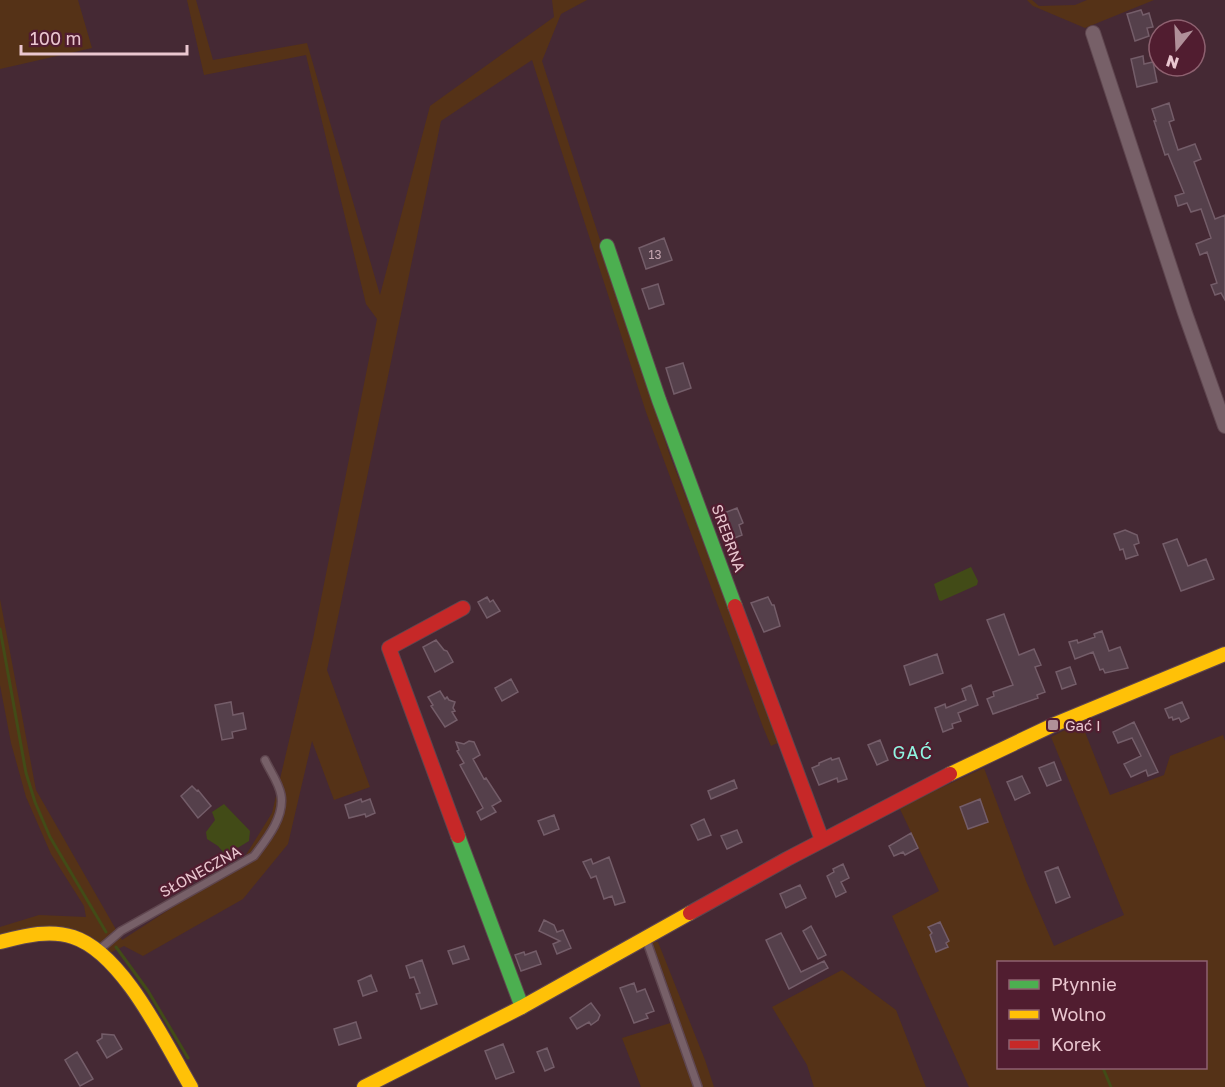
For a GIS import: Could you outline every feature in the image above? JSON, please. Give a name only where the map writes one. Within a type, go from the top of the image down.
[{"type":"street","points":[[1093,33],[1185,313],[1225,426]]},
{"type":"street","name":"SREBRNA","points":[[607,246],[659,400],[822,840]]},
{"type":"street","points":[[463,608],[389,648],[522,1006]]},
{"type":"street","points":[[364,1087],[522,1006],[822,840],[960,769],[1053,725],[1225,654]]},
{"type":"street","points":[[0,942],[21,935],[58,933],[74,937],[100,949],[115,963],[131,984],[191,1087]]},
{"type":"lane","name":"SŁONECZNA","points":[[100,949],[121,931],[254,856],[267,839],[279,816],[281,796],[265,759]]},
{"type":"lane","points":[[645,937],[698,1087]]},
{"type":"shaded area","points":[[0,0],[78,0],[92,48],[0,69]]},
{"type":"shaded area","points":[[187,0],[196,0],[213,60],[307,43],[380,295],[430,106],[554,17],[552,0],[587,0],[561,14],[542,61],[669,453],[780,742],[771,746],[763,727],[646,412],[532,60],[441,121],[327,670],[370,787],[334,800],[312,741],[288,844],[243,899],[143,956],[124,946],[104,956],[77,937],[0,947],[0,927],[39,915],[86,917],[84,906],[51,854],[26,797],[11,743],[0,685],[0,599],[36,790],[122,940],[241,863],[272,813],[313,639],[377,319],[366,304],[306,55],[204,75]]},
{"type":"shaded area","points":[[1027,0],[1032,0],[1039,6],[1075,5],[1087,0],[1154,0],[1085,28],[1033,6]]},
{"type":"shaded area","points":[[971,567],[978,581],[977,585],[939,600],[934,584]]},
{"type":"shaded area","points":[[1081,722],[1110,795],[1164,775],[1170,756],[1223,735],[1225,741],[1225,1087],[969,1087],[892,916],[939,891],[899,807],[984,768],[1026,881],[1054,946],[1124,915],[1051,737]]},
{"type":"shaded area","points":[[224,804],[250,831],[249,841],[226,855],[207,839],[206,832],[215,820],[212,812]]},
{"type":"shaded area","points":[[652,942],[658,942],[714,1087],[641,1087],[622,1038],[680,1020]]},
{"type":"shaded area","points":[[842,970],[896,1010],[926,1087],[814,1087],[807,1065],[772,1007]]},
{"type":"building","points":[[1141,10],[1143,15],[1149,13],[1150,18],[1147,18],[1147,37],[1135,41],[1127,14]]},
{"type":"building","points":[[1143,56],[1144,64],[1147,63],[1147,78],[1156,78],[1157,82],[1137,87],[1131,59]]},
{"type":"building","points":[[1169,103],[1174,120],[1169,122],[1178,150],[1195,144],[1201,159],[1194,162],[1215,219],[1225,215],[1225,300],[1221,293],[1215,295],[1211,285],[1217,283],[1207,252],[1200,255],[1196,244],[1211,238],[1201,209],[1191,212],[1187,203],[1178,206],[1175,196],[1184,193],[1168,154],[1165,155],[1152,109]]},
{"type":"building","points":[[664,238],[672,260],[646,269],[639,248]]},
{"type":"building","points":[[658,284],[664,304],[649,309],[642,289]]},
{"type":"building","points":[[683,363],[691,388],[674,394],[666,368]]},
{"type":"building","points":[[737,508],[743,523],[739,525],[742,535],[732,539],[728,528],[724,530],[719,515]]},
{"type":"building","points":[[1125,530],[1137,535],[1139,543],[1134,545],[1138,555],[1126,559],[1114,534]]},
{"type":"building","points":[[1177,539],[1188,566],[1206,559],[1214,579],[1181,591],[1163,544]]},
{"type":"building","points":[[487,597],[490,602],[493,600],[500,611],[487,618],[478,602]]},
{"type":"building","points":[[768,597],[774,605],[780,626],[764,632],[751,603]]},
{"type":"building","points":[[1004,614],[1019,655],[1034,649],[1041,665],[1035,667],[1045,692],[1037,695],[1038,698],[993,714],[987,699],[994,696],[993,692],[1013,685],[987,620]]},
{"type":"building","points":[[1102,631],[1109,651],[1120,647],[1128,668],[1105,673],[1103,669],[1100,670],[1093,652],[1075,659],[1069,642],[1077,640],[1078,643],[1095,637],[1094,634]]},
{"type":"building","points":[[436,640],[447,651],[453,662],[435,672],[423,647]]},
{"type":"building","points":[[937,654],[943,673],[910,685],[904,666]]},
{"type":"building","points":[[1070,667],[1076,684],[1062,689],[1056,672]]},
{"type":"building","points":[[511,679],[518,692],[502,701],[495,688]]},
{"type":"building","points":[[971,685],[978,705],[958,713],[961,721],[952,724],[953,728],[943,732],[935,708],[945,704],[946,708],[966,700],[962,689]]},
{"type":"building","points":[[440,691],[445,699],[447,697],[455,702],[453,708],[455,711],[452,712],[457,720],[445,727],[431,706],[433,705],[428,697]]},
{"type":"building","points":[[231,702],[233,715],[243,713],[246,729],[232,732],[233,738],[222,740],[215,705]]},
{"type":"building","points":[[1182,702],[1189,718],[1181,722],[1179,718],[1173,720],[1172,717],[1169,718],[1165,709]]},
{"type":"building","points":[[1134,722],[1158,772],[1148,776],[1146,770],[1131,777],[1124,764],[1141,756],[1132,738],[1118,743],[1113,732]]},
{"type":"building","points":[[880,740],[888,760],[877,765],[868,745]]},
{"type":"building","points":[[469,741],[474,742],[480,755],[473,759],[484,779],[486,778],[501,801],[492,806],[496,812],[481,820],[477,812],[483,808],[460,765],[464,763],[457,751],[459,750],[456,742],[464,744]]},
{"type":"building","points":[[831,758],[832,760],[839,758],[847,779],[838,782],[837,778],[819,785],[812,768]]},
{"type":"building","points":[[1054,762],[1061,780],[1047,786],[1039,768]]},
{"type":"building","points":[[1022,776],[1030,793],[1015,800],[1007,782]]},
{"type":"building","points":[[734,780],[737,788],[711,799],[708,791]]},
{"type":"building","points":[[192,786],[211,806],[198,818],[181,796]]},
{"type":"building","points":[[361,799],[362,802],[370,799],[375,813],[366,817],[365,814],[349,818],[345,805]]},
{"type":"building","points":[[980,799],[988,822],[968,829],[960,807]]},
{"type":"building","points":[[554,815],[559,829],[544,835],[538,821]]},
{"type":"building","points":[[704,819],[711,835],[698,840],[691,825]]},
{"type":"building","points":[[737,830],[742,842],[727,849],[721,836]]},
{"type":"building","points":[[911,833],[918,848],[905,855],[903,852],[894,856],[889,846]]},
{"type":"building","points":[[609,857],[625,902],[615,905],[612,896],[604,899],[596,876],[591,878],[583,862],[591,859],[593,864]]},
{"type":"building","points":[[843,864],[849,878],[841,882],[846,892],[836,897],[827,876],[834,872],[833,869]]},
{"type":"building","points":[[1058,867],[1070,897],[1056,903],[1045,872]]},
{"type":"building","points":[[800,885],[806,898],[786,908],[780,894]]},
{"type":"building","points":[[544,920],[554,925],[557,932],[563,930],[571,948],[557,954],[553,944],[560,941],[539,931]]},
{"type":"building","points":[[940,922],[949,941],[946,943],[948,947],[936,952],[930,935],[932,933],[928,927]]},
{"type":"building","points":[[811,926],[826,955],[818,959],[803,931]]},
{"type":"building","points":[[781,933],[801,972],[824,961],[828,968],[789,989],[766,940]]},
{"type":"building","points":[[464,946],[469,959],[453,964],[448,951]]},
{"type":"building","points":[[536,951],[541,964],[521,971],[515,955],[524,952],[525,955]]},
{"type":"building","points":[[422,960],[437,1004],[421,1009],[416,994],[420,993],[414,977],[410,978],[406,966]]},
{"type":"building","points":[[371,975],[377,991],[363,996],[358,981]]},
{"type":"building","points":[[634,983],[637,992],[645,989],[654,1011],[646,1014],[648,1018],[634,1023],[620,988]]},
{"type":"building","points":[[591,1003],[600,1015],[598,1020],[591,1025],[589,1022],[577,1029],[570,1018]]},
{"type":"building","points":[[356,1022],[361,1038],[339,1045],[334,1029]]},
{"type":"building","points":[[102,1034],[114,1035],[122,1049],[107,1058],[97,1041],[102,1038]]},
{"type":"building","points":[[503,1044],[514,1072],[496,1079],[485,1051]]},
{"type":"building","points":[[547,1048],[554,1067],[545,1071],[537,1052]]},
{"type":"building","points":[[77,1052],[93,1079],[80,1086],[65,1060]]},
{"type":"waterway","points":[[0,629],[26,773],[35,802],[50,837],[106,932]]},
{"type":"waterway","points":[[116,947],[148,991],[188,1058]]},
{"type":"waterway","points":[[1103,1069],[1111,1087]]},
{"type":"traffic: fast","points":[[607,246],[659,400],[735,606]]},
{"type":"traffic: fast","points":[[458,836],[522,1007]]},
{"type":"traffic: slow","points":[[950,774],[1053,725],[1225,654]]},
{"type":"traffic: slow","points":[[364,1087],[522,1007],[690,913]]},
{"type":"traffic: slow","points":[[0,942],[36,934],[55,934],[73,937],[91,946],[109,961],[141,1002],[191,1087]]},
{"type":"traffic: jam","points":[[735,606],[822,840]]},
{"type":"traffic: jam","points":[[458,836],[389,648],[463,608]]},
{"type":"traffic: jam","points":[[690,913],[787,859],[950,774]]},
{"type":"place","name":"Gać I","points":[[1053,725]]},
{"type":"district","name":"GAĆ","points":[[913,752]]}]
